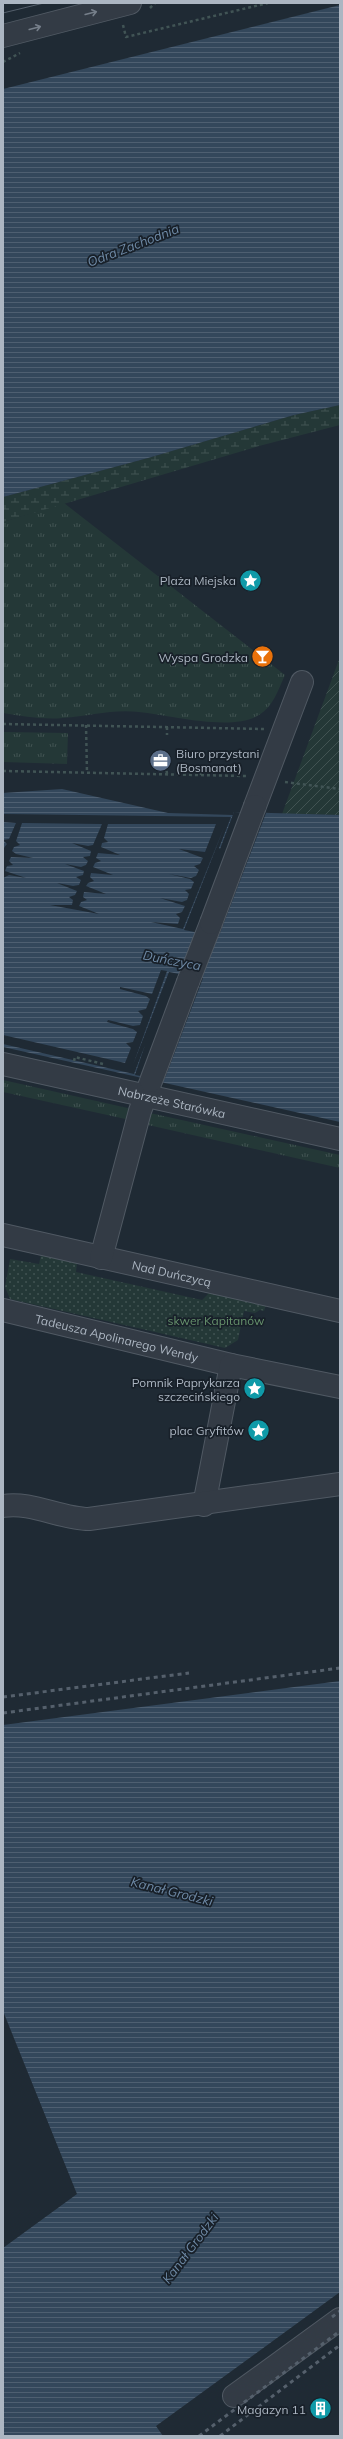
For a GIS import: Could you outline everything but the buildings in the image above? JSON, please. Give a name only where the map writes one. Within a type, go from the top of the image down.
[{"type":"street","points":[[3,36],[130,3]]},
{"type":"street","points":[[101,1258],[148,1088],[302,682]]},
{"type":"street","name":"Nabrzeże Starówka","points":[[3,1064],[148,1088],[338,1133]]},
{"type":"street","name":"Nad Duńczycą","points":[[3,1236],[340,1311]]},
{"type":"street","name":"Tadeusza Apolinarego Wendy","points":[[3,1310],[231,1365],[340,1387]]},
{"type":"street","points":[[204,1505],[231,1365]]},
{"type":"street","points":[[3,1506],[21,1506],[75,1519],[89,1519],[204,1505],[340,1484]]},
{"type":"street","points":[[234,2396],[340,2319]]},
{"type":"path","points":[[123,24],[126,37],[268,3]]},
{"type":"path","points":[[3,62],[26,50]]},
{"type":"path","points":[[3,724],[285,729]]},
{"type":"path","points":[[86,725],[87,773]]},
{"type":"path","points":[[166,727],[167,735]]},
{"type":"path","points":[[166,765],[167,774]]},
{"type":"path","points":[[201,766],[201,775]]},
{"type":"path","points":[[3,771],[266,776],[293,784],[340,789]]},
{"type":"path","points":[[75,1058],[103,1064]]},
{"type":"green space","points":[[340,405],[340,425],[259,446],[3,522],[3,497],[148,458],[294,415]]},
{"type":"green space","points":[[64,503],[285,675],[275,698],[264,712],[247,720],[233,722],[200,721],[129,711],[56,718],[3,713],[3,522]]},
{"type":"green space","points":[[340,657],[340,815],[282,814]]},
{"type":"green space","points":[[3,732],[68,733],[67,764],[3,762]]},
{"type":"green space","points":[[3,1080],[132,1109],[130,1120],[3,1092]]},
{"type":"green space","points":[[150,1113],[340,1155],[340,1168],[148,1125]]},
{"type":"green space","name":"skwer Kapitanów","points":[[41,1255],[77,1263],[76,1272],[202,1300],[209,1293],[266,1305],[264,1311],[260,1310],[255,1313],[244,1311],[238,1340],[225,1348],[10,1299],[5,1287],[10,1259],[39,1264]]},
{"type":"water","name":"Odra Zachodnia","points":[[340,5],[340,405],[294,415],[148,458],[3,497],[3,89]]},
{"type":"water","name":"Duńczyca","points":[[62,789],[168,813],[233,815],[234,812],[239,812],[340,815],[340,1122],[3,1047],[3,793]]},
{"type":"water","name":"Kanał Grodzki","points":[[340,1681],[340,2292],[156,2426],[163,2436],[3,2436],[3,2248],[77,2194],[3,2011],[3,1725]]},
{"type":"pier","points":[[234,812],[266,813],[220,933],[197,977],[203,978],[165,1078],[163,1080],[135,1075],[145,1045],[134,1074],[3,1044],[3,1035],[125,1063],[131,1048],[126,1043],[133,1042],[137,1032],[133,1029],[107,1022],[108,1020],[133,1026],[140,1025],[143,1016],[138,1011],[146,1009],[150,999],[146,996],[120,989],[120,987],[152,994],[161,970],[167,971],[133,1065],[169,972],[184,975],[200,933],[184,930],[225,825],[183,929],[151,922],[178,924],[180,918],[176,914],[182,912],[185,906],[160,898],[182,902],[187,900],[189,894],[185,890],[191,889],[194,882],[190,879],[169,874],[191,878],[196,876],[199,870],[194,866],[200,864],[203,858],[179,849],[205,852],[216,824],[108,824],[104,838],[108,842],[102,843],[101,847],[120,855],[98,853],[96,858],[101,861],[95,863],[93,867],[113,875],[91,873],[90,877],[94,881],[88,883],[86,886],[106,894],[84,892],[83,897],[87,900],[81,902],[79,906],[99,914],[50,905],[72,905],[73,900],[69,897],[75,895],[77,891],[57,883],[73,886],[79,885],[81,880],[76,877],[83,875],[84,871],[65,864],[81,867],[86,865],[88,861],[83,857],[90,856],[91,851],[72,843],[88,846],[93,845],[102,824],[22,823],[16,841],[20,845],[14,847],[12,851],[16,854],[33,858],[11,857],[9,861],[13,865],[7,866],[5,871],[26,878],[9,875],[3,878],[3,849],[7,844],[3,840],[9,839],[16,823],[3,822],[3,814],[231,817],[219,848],[220,849]]},
{"type":"tram line","points":[[3,13],[44,3]]},
{"type":"railway","points":[[3,1713],[340,1668]]},
{"type":"railway","points":[[3,1697],[189,1673]]},
{"type":"railway","points":[[332,2317],[340,2311]]},
{"type":"railway","points":[[199,2436],[340,2331]]},
{"type":"railway","points":[[220,2436],[340,2345]]},
{"type":"place","name":"Plaża Miejska","points":[[251,580]]},
{"type":"place","name":"Wyspa Grodzka","points":[[263,657]]},
{"type":"place","name":"Biuro przystani (Bosmanat)","points":[[161,760]]},
{"type":"place","name":"Pomnik Paprykarza szczecińskiego","points":[[255,1389]]},
{"type":"place","name":"plac Gryfitów","points":[[259,1430]]},
{"type":"place","name":"Magazyn 11","points":[[321,2409]]}]
